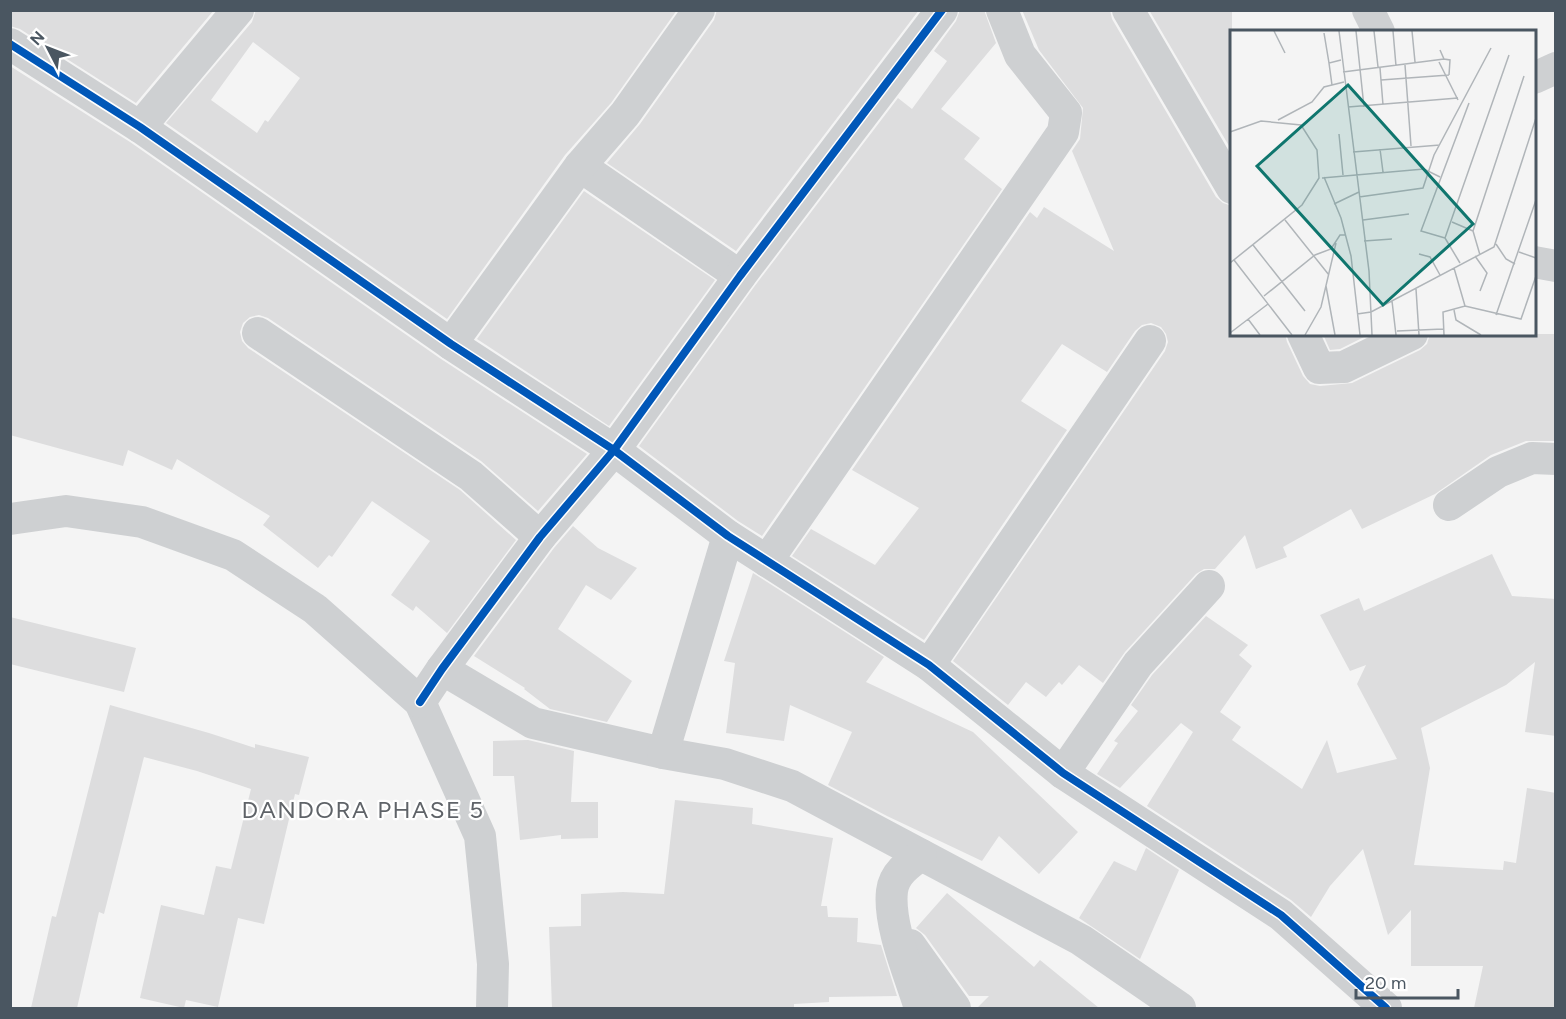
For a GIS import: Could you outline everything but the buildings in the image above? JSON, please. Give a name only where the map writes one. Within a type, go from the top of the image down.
[{"type":"street","points":[[451,344],[580,166],[625,114],[699,10]]},
{"type":"street","points":[[420,702],[540,537],[614,450],[740,276],[942,10]]},
{"type":"street","points":[[766,561],[1063,132],[1066,113],[1020,55],[1002,10]]},
{"type":"street","points":[[1128,10],[1230,185]]},
{"type":"street","points":[[1368,10],[1378,30]]},
{"type":"street","points":[[140,126],[227,14]]},
{"type":"street","points":[[10,44],[140,126],[451,344],[614,450],[728,536],[929,665],[1063,773],[1281,915],[1386,1008]]},
{"type":"street","points":[[1536,77],[1556,68]]},
{"type":"street","points":[[580,166],[740,276]]},
{"type":"street","points":[[1536,262],[1556,266]]},
{"type":"street","points":[[258,333],[471,476],[540,537]]},
{"type":"street","points":[[1304,336],[1319,368],[1344,367],[1408,336]]},
{"type":"street","points":[[929,665],[1150,341]]},
{"type":"street","points":[[1449,505],[1498,472],[1532,458],[1556,459]]},
{"type":"street","points":[[10,519],[66,511],[142,522],[233,555],[315,609],[420,702],[480,836],[493,964],[492,1008]]},
{"type":"street","points":[[663,753],[728,536]]},
{"type":"street","points":[[1063,773],[1138,664],[1209,586]]},
{"type":"street","points":[[442,669],[533,723],[663,753],[725,764],[792,786],[1081,940],[1180,1008]]},
{"type":"street","points":[[920,1008],[893,923],[892,890],[905,866],[921,855]]},
{"type":"street","points":[[893,923],[955,1008]]},
{"type":"cycle path","points":[[420,702],[540,537],[614,450],[740,276],[942,10]]},
{"type":"cycle path","points":[[10,44],[140,127],[451,344],[614,450],[728,536],[929,665],[1063,773],[1281,915],[1386,1008]]},
{"type":"district","name":"DANDORA PHASE 5","points":[[363,809]]}]
